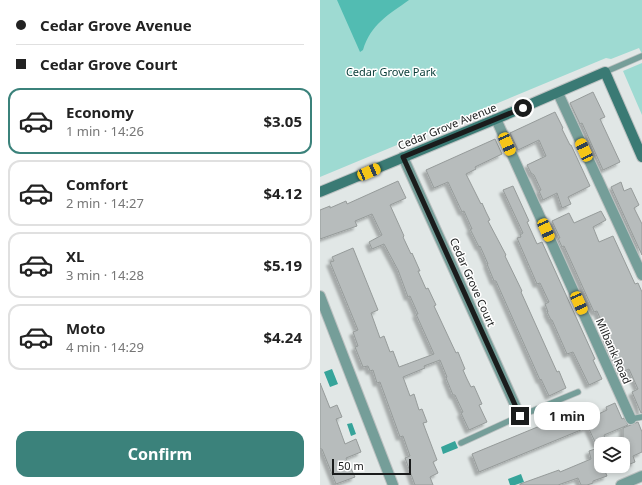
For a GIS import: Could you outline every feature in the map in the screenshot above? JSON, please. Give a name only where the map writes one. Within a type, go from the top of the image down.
[{"type":"street","name":"Cedar Grove Avenue","points":[[320,192],[605,72]]},
{"type":"street","points":[[605,72],[642,157]]},
{"type":"street","points":[[558,93],[642,275]]},
{"type":"street","name":"Milbank Road","points":[[496,119],[632,419]]},
{"type":"street","name":"Cedar Grove Court","points":[[403,157],[520,416]]},
{"type":"street","points":[[320,296],[393,485]]},
{"type":"street","points":[[621,485],[642,476]]},
{"type":"lane","points":[[605,72],[641,56]]},
{"type":"lane","points":[[461,443],[578,392]]},
{"type":"lane","points":[[632,419],[642,417]]},
{"type":"green space","name":"Cedar Grove Park","points":[[320,0],[642,0],[642,54],[639,48],[611,59],[606,58],[320,177]]},
{"type":"green space","points":[[642,63],[642,115],[623,71]]},
{"type":"shaded area","points":[[337,0],[409,0],[381,21],[371,33],[363,50],[360,52]]},
{"type":"shaded area","points":[[332,369],[338,384],[330,387],[324,372]]},
{"type":"shaded area","points":[[352,423],[356,434],[351,436],[347,424]]},
{"type":"shaded area","points":[[455,441],[458,448],[443,454],[441,447]]},
{"type":"shaded area","points":[[521,474],[524,482],[510,485],[508,479]]},
{"type":"building","points":[[593,92],[605,117],[600,119],[620,162],[603,170],[582,123],[580,124],[570,103]]},
{"type":"building","points":[[555,112],[590,186],[568,197],[571,204],[562,208],[557,193],[543,200],[539,191],[541,190],[534,175],[531,173],[527,165],[546,156],[539,140],[518,150],[510,133]]},
{"type":"building","points":[[495,139],[502,154],[475,167],[476,169],[466,174],[490,220],[488,221],[506,255],[505,256],[557,372],[559,371],[566,388],[549,396],[541,379],[540,380],[496,281],[494,281],[480,246],[479,247],[470,229],[472,229],[464,211],[462,212],[448,182],[434,188],[426,170]]},
{"type":"building","points":[[398,181],[406,198],[390,205],[404,236],[403,237],[420,271],[418,271],[426,289],[428,288],[436,305],[434,306],[456,353],[458,352],[465,369],[463,370],[467,379],[471,387],[474,386],[482,404],[479,405],[487,422],[469,430],[461,413],[463,412],[455,395],[453,395],[440,360],[424,366],[425,368],[403,377],[410,396],[414,394],[419,410],[422,409],[427,422],[423,423],[437,460],[433,462],[438,473],[430,477],[433,485],[415,485],[405,458],[410,456],[403,436],[400,437],[380,382],[377,383],[373,370],[370,371],[368,366],[363,367],[355,347],[358,346],[353,332],[358,330],[330,262],[334,261],[332,257],[353,248],[378,310],[371,313],[380,338],[384,336],[390,352],[393,351],[399,367],[434,354],[416,314],[418,314],[410,296],[408,297],[398,270],[384,244],[372,249],[369,242],[382,235],[372,214],[355,221],[357,226],[320,239],[320,210],[330,206],[330,208],[346,201],[347,204]]},
{"type":"building","points":[[621,182],[624,191],[631,188],[639,205],[634,208],[642,224],[642,255],[611,187]]},
{"type":"building","points":[[513,186],[529,221],[527,222],[537,244],[542,242],[595,359],[593,360],[602,379],[589,385],[573,352],[567,354],[547,312],[545,304],[549,302],[540,283],[537,284],[517,238],[521,237],[520,235],[523,233],[503,190]]},
{"type":"building","points":[[601,211],[606,220],[593,227],[599,242],[613,236],[635,284],[638,283],[642,292],[642,413],[632,392],[638,389],[629,369],[622,372],[606,338],[608,337],[597,311],[594,312],[564,246],[562,247],[558,238],[560,238],[552,221],[569,213],[574,223]]},
{"type":"building","points":[[320,383],[330,408],[337,405],[342,417],[336,419],[345,444],[356,439],[361,452],[346,458],[355,477],[336,484],[322,449],[320,449]]},
{"type":"building","points":[[615,403],[622,419],[624,418],[628,425],[604,435],[605,437],[594,437],[594,440],[588,427],[479,472],[472,454],[586,407],[590,418],[607,410],[606,407]]},
{"type":"building","points":[[638,422],[642,432],[642,452],[633,456],[635,462],[630,464],[630,437],[623,437],[623,428]]},
{"type":"building","points":[[594,449],[594,473],[606,473],[607,476],[587,485],[581,485],[578,478],[558,485],[520,485],[559,470],[560,472],[591,459],[589,451]]},
{"type":"route","points":[[520,416],[403,157],[523,108]]}]
